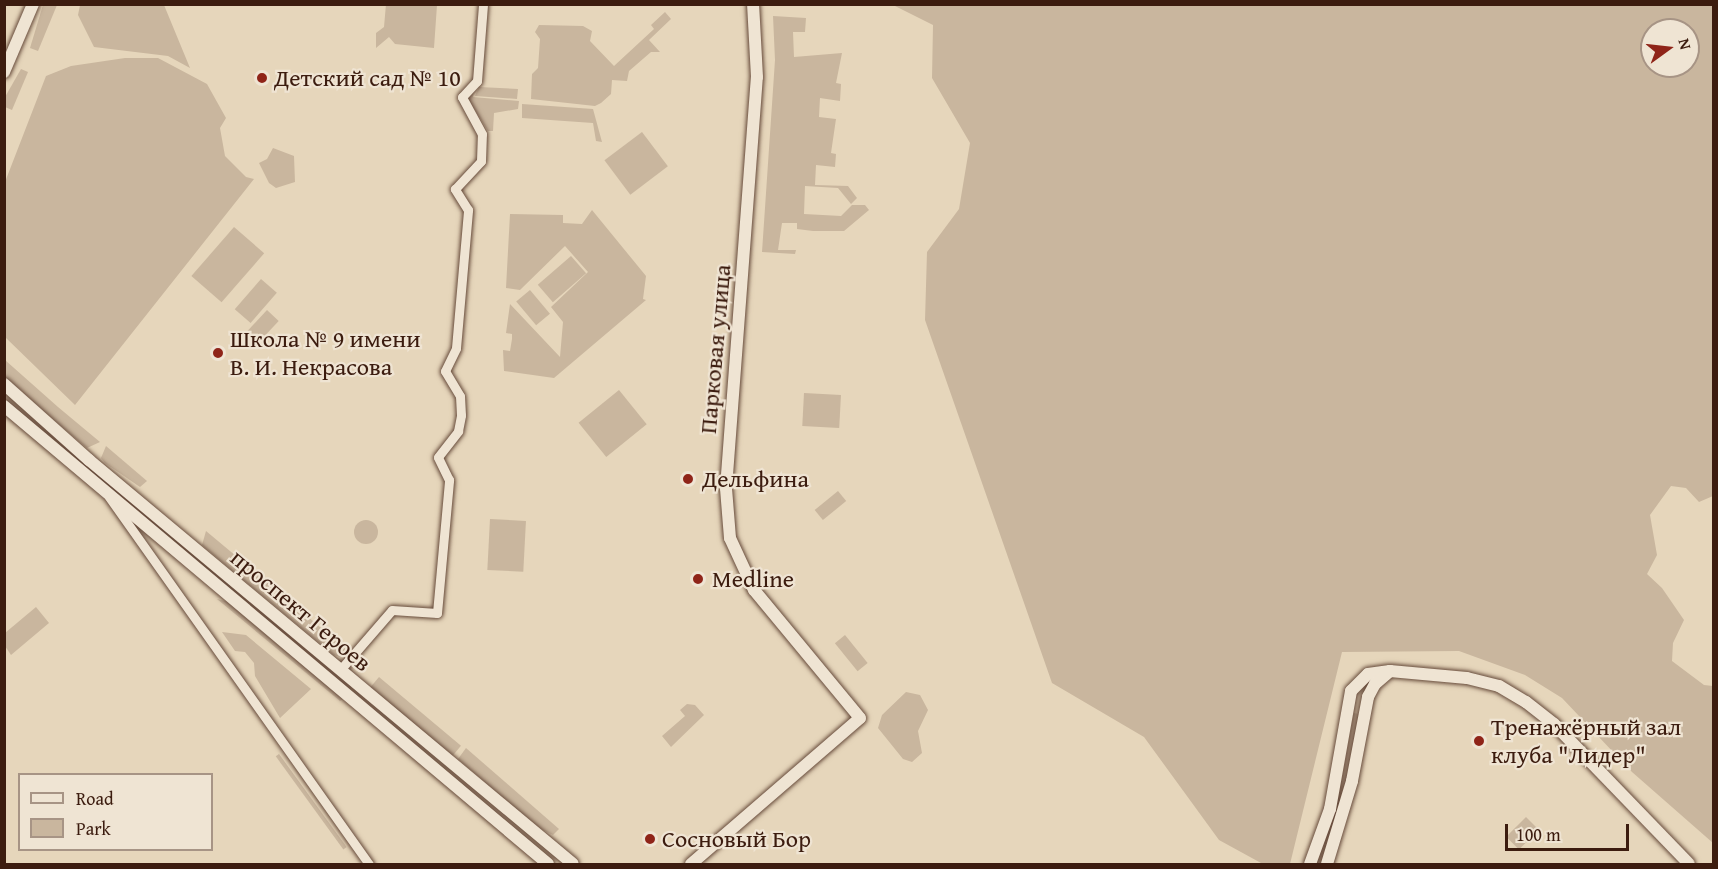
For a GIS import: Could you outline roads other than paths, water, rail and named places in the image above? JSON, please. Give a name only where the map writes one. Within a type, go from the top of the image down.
[{"type":"street","points":[[4,72],[33,4]]},
{"type":"street","points":[[340,670],[392,610],[437,613],[449,480],[438,457],[458,431],[460,415],[460,396],[445,370],[456,348],[468,210],[455,189],[481,161],[482,134],[462,97],[477,81],[483,4]]},
{"type":"street","name":"Парковая улица","points":[[691,864],[860,718],[754,590],[730,537],[726,506],[729,447],[757,77],[753,4]]},
{"type":"street","name":"проспект Героев","points":[[4,384],[340,670],[573,864]]},
{"type":"street","name":"проспект Героев","points":[[4,406],[548,864]]},
{"type":"street","name":"проспект Героев","points":[[108,495],[369,864]]},
{"type":"street","points":[[1327,864],[1352,781],[1368,697],[1375,684],[1390,671]]},
{"type":"street","points":[[1311,864],[1330,809],[1351,691],[1368,674],[1390,671],[1467,678],[1499,686],[1526,702],[1554,724],[1689,864]]},
{"type":"place","name":"Детский сад № 10","points":[[262,78]]},
{"type":"place","name":"Школа № 9 имени В. И. Некрасова","points":[[218,353]]},
{"type":"place","name":"Дельфина","points":[[688,479]]},
{"type":"place","name":"Medline","points":[[698,579]]},
{"type":"place","name":"Тренажёрный зал клуба \"Лидер\"","points":[[1479,741]]},
{"type":"place","name":"Сосновый Бор","points":[[650,839]]}]
